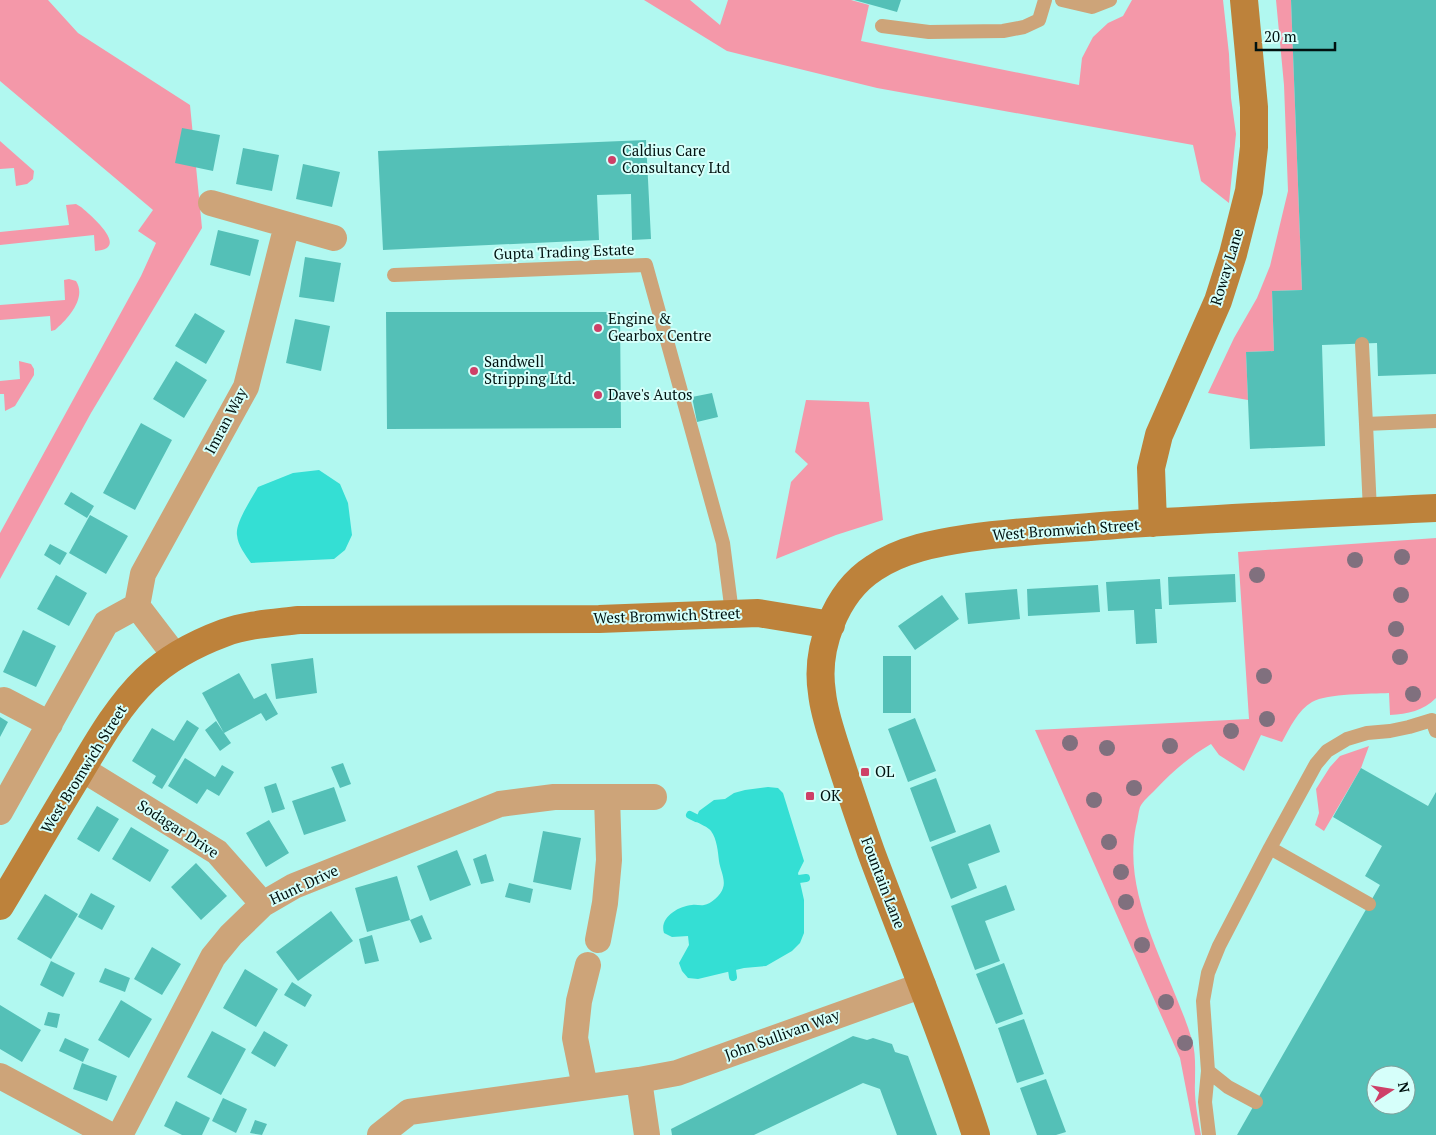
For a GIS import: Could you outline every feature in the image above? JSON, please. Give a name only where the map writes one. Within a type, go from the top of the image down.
[{"type":"street","name":"Roway Lane","points":[[1153,523],[1151,468],[1159,435],[1218,301],[1233,254],[1249,191],[1254,147],[1254,107],[1244,0]]},
{"type":"street","points":[[211,203],[334,238]]},
{"type":"street","name":"Imran Way","points":[[137,606],[143,574],[246,387],[288,225]]},
{"type":"street","name":"West Bromwich Street","points":[[0,906],[82,769],[109,726],[132,695],[146,680],[176,657],[225,632],[299,620],[599,618],[732,613],[769,614],[831,625],[845,596],[862,576],[889,559],[936,544],[1007,533],[1436,508]]},
{"type":"street","points":[[0,812],[106,623],[137,606],[176,657]]},
{"type":"street","name":"Fountain Lane","points":[[831,625],[823,648],[821,670],[821,692],[827,717],[853,802],[923,985],[976,1135]]},
{"type":"street","points":[[4,700],[50,724]]},
{"type":"street","name":"Sodagar Drive","points":[[82,769],[217,852],[263,904]]},
{"type":"street","name":"Hunt Drive","points":[[120,1135],[213,957],[263,904],[294,886],[500,804],[554,797],[654,797]]},
{"type":"street","points":[[598,940],[605,904],[609,860],[607,797]]},
{"type":"street","points":[[585,1087],[575,1038],[579,1001],[588,965]]},
{"type":"street","name":"John Sullivan Way","points":[[380,1135],[409,1112],[677,1073],[923,985]]},
{"type":"street","points":[[0,1076],[110,1135]]},
{"type":"street","points":[[639,1080],[647,1135]]},
{"type":"lane","points":[[882,26],[929,32],[1003,31],[1024,27],[1039,20],[1045,0]]},
{"type":"lane","points":[[1062,0],[1092,7],[1110,0]]},
{"type":"lane","name":"Gupta Trading Estate","points":[[394,275],[646,265],[723,543],[732,613]]},
{"type":"lane","points":[[1362,344],[1370,511]]},
{"type":"lane","points":[[1366,424],[1436,421]]},
{"type":"lane","points":[[1209,1135],[1205,1102],[1208,1071],[1204,1001],[1208,973],[1219,946],[1316,764],[1327,751],[1347,739],[1366,733],[1435,723]]},
{"type":"lane","points":[[1270,848],[1369,904]]},
{"type":"lane","points":[[1208,1071],[1228,1087],[1256,1102]]},
{"type":"shaded area","points":[[0,0],[48,0],[78,33],[190,105],[202,228],[91,413],[0,579],[0,533],[141,276],[156,243],[138,231],[153,210],[0,81]]},
{"type":"shaded area","points":[[644,0],[690,0],[720,25],[728,0],[851,0],[869,5],[861,41],[1079,85],[1082,58],[1093,37],[1108,23],[1123,16],[1132,0],[1223,0],[1229,54],[1231,98],[1236,134],[1229,203],[1201,181],[1193,145],[877,88],[727,51]]},
{"type":"shaded area","points":[[1276,0],[1291,0],[1302,290],[1272,291],[1274,351],[1246,352],[1248,400],[1208,393],[1234,338],[1257,298],[1270,266],[1288,191],[1284,85]]},
{"type":"shaded area","points":[[0,141],[34,171],[33,179],[27,184],[16,186],[14,168],[0,169]]},
{"type":"shaded area","points":[[76,204],[99,223],[105,231],[110,244],[105,249],[95,251],[94,235],[0,245],[0,232],[69,225],[66,205]]},
{"type":"shaded area","points":[[64,280],[76,281],[79,288],[78,301],[70,314],[55,330],[51,331],[50,316],[0,320],[0,305],[65,300]]},
{"type":"shaded area","points":[[19,361],[31,364],[34,369],[34,375],[15,406],[5,411],[4,394],[0,394],[0,381],[20,379]]},
{"type":"shaded area","points":[[806,400],[869,402],[883,520],[836,535],[776,559],[791,482],[808,464],[795,452]]},
{"type":"shaded area","points":[[1436,538],[1436,698],[1426,706],[1415,711],[1390,715],[1389,693],[1349,694],[1319,699],[1302,710],[1282,742],[1261,735],[1244,771],[1219,755],[1211,744],[1174,771],[1140,807],[1133,853],[1136,880],[1142,908],[1151,935],[1192,1040],[1195,1061],[1196,1102],[1201,1135],[1195,1135],[1180,1058],[1035,730],[1249,719],[1238,552]]},
{"type":"shaded area","points":[[1369,746],[1361,768],[1324,831],[1315,825],[1319,813],[1316,789],[1330,767],[1340,756]]},
{"type":"water","points":[[319,470],[340,484],[348,503],[352,535],[345,550],[334,559],[251,563],[239,543],[237,530],[258,487],[293,473]]},
{"type":"water","points":[[768,787],[778,788],[783,793],[804,861],[798,873],[804,900],[804,933],[800,943],[792,951],[766,966],[744,968],[698,979],[688,978],[682,971],[679,963],[689,945],[688,936],[672,937],[664,933],[664,922],[676,910],[687,906],[710,903],[722,891],[724,885],[715,838],[710,830],[695,821],[699,811],[714,800],[725,799],[734,793]]},
{"type":"building","points":[[854,0],[901,0],[897,12]]},
{"type":"building","points":[[1291,0],[1436,0],[1436,374],[1378,376],[1377,343],[1322,345],[1325,446],[1250,449],[1246,352],[1274,351],[1272,291],[1302,290]]},
{"type":"building","points":[[182,128],[220,135],[213,171],[175,163]]},
{"type":"building","points":[[646,140],[651,239],[632,240],[631,194],[597,195],[599,240],[383,250],[378,151]]},
{"type":"building","points":[[243,148],[279,155],[272,191],[236,184]]},
{"type":"building","points":[[303,164],[340,172],[332,207],[296,199]]},
{"type":"building","points":[[218,230],[259,240],[250,276],[210,265]]},
{"type":"building","points":[[305,257],[341,263],[334,302],[299,297]]},
{"type":"building","points":[[386,312],[620,312],[621,428],[387,429]]},
{"type":"building","points":[[195,313],[225,331],[206,364],[175,346]]},
{"type":"building","points":[[295,319],[330,326],[321,371],[286,363]]},
{"type":"building","points":[[176,361],[207,380],[184,418],[153,399]]},
{"type":"building","points":[[712,393],[718,417],[697,422],[692,397]]},
{"type":"building","points":[[141,423],[172,440],[135,510],[103,493]]},
{"type":"building","points":[[71,492],[94,506],[87,518],[64,504]]},
{"type":"building","points":[[90,515],[128,536],[106,574],[69,553]]},
{"type":"building","points":[[50,544],[67,553],[60,565],[44,555]]},
{"type":"building","points":[[1235,574],[1236,602],[1169,605],[1168,577]]},
{"type":"building","points":[[56,575],[87,593],[69,626],[37,609]]},
{"type":"building","points":[[1160,579],[1162,609],[1155,609],[1157,643],[1136,644],[1134,610],[1108,611],[1106,582]]},
{"type":"building","points":[[1098,585],[1100,612],[1028,616],[1027,589]]},
{"type":"building","points":[[1017,589],[1020,619],[968,624],[965,593]]},
{"type":"building","points":[[942,595],[959,619],[915,650],[898,626]]},
{"type":"building","points":[[23,630],[56,646],[36,687],[3,672]]},
{"type":"building","points":[[883,656],[911,656],[911,713],[883,713]]},
{"type":"building","points":[[313,658],[317,693],[276,699],[271,664]]},
{"type":"building","points":[[239,673],[254,699],[266,693],[278,714],[266,721],[261,713],[224,733],[202,693]]},
{"type":"building","points":[[0,717],[8,722],[0,737]]},
{"type":"building","points":[[915,718],[936,771],[908,782],[888,729]]},
{"type":"building","points":[[187,720],[199,728],[162,789],[152,783],[156,776],[132,761],[152,728],[174,741]]},
{"type":"building","points":[[216,721],[231,743],[220,751],[205,730]]},
{"type":"building","points":[[185,758],[215,777],[222,765],[234,772],[219,796],[207,789],[197,804],[168,786]]},
{"type":"building","points":[[343,763],[351,784],[340,788],[331,767]]},
{"type":"building","points":[[1361,768],[1428,806],[1436,792],[1436,1135],[1237,1135],[1380,885],[1365,876],[1382,846],[1333,817]]},
{"type":"building","points":[[936,778],[956,832],[930,842],[910,788]]},
{"type":"building","points":[[276,783],[285,809],[272,813],[264,787]]},
{"type":"building","points":[[334,787],[346,821],[304,835],[292,801]]},
{"type":"building","points":[[97,806],[119,819],[99,852],[77,839]]},
{"type":"building","points":[[269,820],[289,853],[266,867],[246,833]]},
{"type":"building","points":[[990,824],[1000,852],[968,864],[977,888],[951,899],[931,847]]},
{"type":"building","points":[[131,827],[169,850],[150,882],[112,859]]},
{"type":"building","points":[[543,831],[581,838],[571,890],[533,882]]},
{"type":"building","points":[[457,850],[471,885],[430,901],[417,866]]},
{"type":"building","points":[[486,854],[494,881],[481,884],[473,859]]},
{"type":"building","points":[[196,863],[227,896],[201,920],[171,887]]},
{"type":"building","points":[[397,876],[410,920],[367,932],[355,888]]},
{"type":"building","points":[[509,883],[533,889],[530,903],[505,897]]},
{"type":"building","points":[[1006,885],[1015,910],[985,921],[1000,961],[975,970],[951,906]]},
{"type":"building","points":[[91,893],[115,906],[102,930],[78,917]]},
{"type":"building","points":[[45,894],[78,914],[51,959],[17,939]]},
{"type":"building","points":[[331,911],[353,941],[298,981],[276,952]]},
{"type":"building","points":[[422,915],[432,939],[420,943],[410,920]]},
{"type":"building","points":[[372,935],[379,961],[365,964],[359,939]]},
{"type":"building","points":[[152,947],[181,964],[162,995],[134,979]]},
{"type":"building","points":[[51,961],[75,973],[63,997],[40,985]]},
{"type":"building","points":[[1004,963],[1023,1014],[996,1024],[976,974]]},
{"type":"building","points":[[105,968],[130,978],[125,992],[99,982]]},
{"type":"building","points":[[245,969],[278,989],[256,1027],[223,1008]]},
{"type":"building","points":[[292,982],[312,995],[305,1007],[284,995]]},
{"type":"building","points":[[121,1000],[152,1019],[129,1058],[98,1040]]},
{"type":"building","points":[[0,1005],[41,1030],[22,1062],[0,1049]]},
{"type":"building","points":[[48,1012],[60,1014],[57,1028],[44,1025]]},
{"type":"building","points":[[1024,1019],[1044,1074],[1017,1083],[998,1028]]},
{"type":"building","points":[[212,1031],[246,1049],[221,1095],[187,1077]]},
{"type":"building","points":[[264,1031],[288,1045],[275,1067],[251,1053]]},
{"type":"building","points":[[853,1036],[867,1040],[873,1038],[892,1044],[895,1052],[908,1056],[937,1135],[897,1135],[880,1089],[863,1083],[754,1135],[672,1135],[671,1129]]},
{"type":"building","points":[[65,1038],[89,1049],[83,1062],[59,1051]]},
{"type":"building","points":[[82,1063],[117,1076],[107,1101],[73,1089]]},
{"type":"building","points":[[1046,1079],[1066,1132],[1056,1135],[1037,1135],[1020,1088]]},
{"type":"building","points":[[223,1098],[247,1109],[236,1133],[212,1121]]},
{"type":"building","points":[[176,1101],[210,1118],[202,1135],[182,1135],[164,1126]]},
{"type":"building","points":[[255,1120],[267,1124],[262,1135],[250,1133]]},
{"type":"waterway","points":[[690,815],[696,818]]},
{"type":"waterway","points":[[799,879],[806,878]]},
{"type":"waterway","points":[[732,970],[733,977]]},
{"type":"place","name":"Caldius Care Consultancy Ltd","points":[[612,160]]},
{"type":"place","name":"Engine & Gearbox Centre","points":[[598,328]]},
{"type":"place","name":"Sandwell Stripping Ltd.","points":[[474,371]]},
{"type":"place","name":"Dave's Autos","points":[[598,395]]},
{"type":"place","name":"OL","points":[[865,772]]},
{"type":"place","name":"OK","points":[[810,796]]}]
